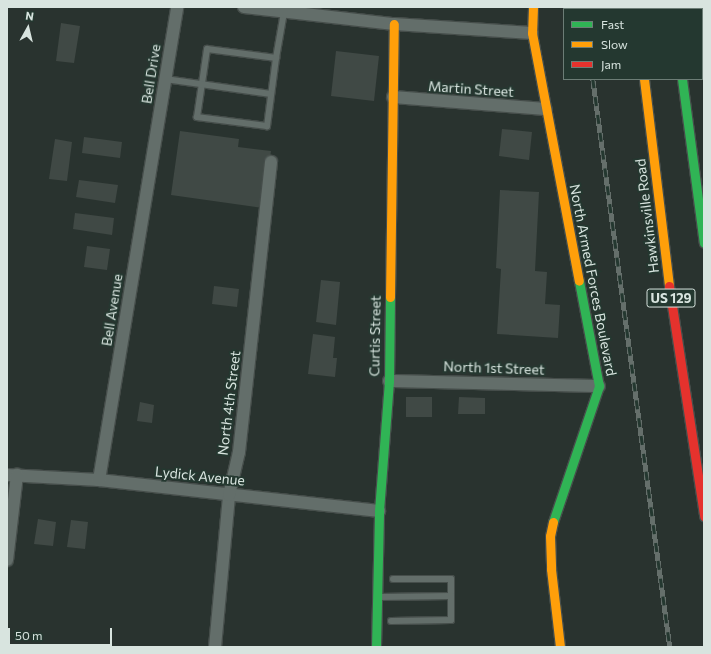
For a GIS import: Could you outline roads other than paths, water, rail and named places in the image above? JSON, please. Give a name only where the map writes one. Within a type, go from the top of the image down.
[{"type":"street","name":"Bell Drive","points":[[154,145],[177,7]]},
{"type":"street","points":[[244,7],[394,24],[532,33]]},
{"type":"street","name":"North Armed Forces Boulevard","points":[[533,7],[532,33],[599,386],[554,515],[550,536],[551,568],[560,647]]},
{"type":"street","name":"Curtis Street","points":[[376,647],[379,511],[389,380],[394,24]]},
{"type":"street","name":"Hawkinsville Road","points":[[644,80],[665,260],[704,516]]},
{"type":"street","points":[[682,80],[704,243]]},
{"type":"street","name":"Martin Street","points":[[393,98],[546,110]]},
{"type":"street","name":"Bell Avenue","points":[[99,480],[154,145]]},
{"type":"street","name":"North 4th Street","points":[[215,647],[229,495],[239,452],[271,162]]},
{"type":"street","name":"North 1st Street","points":[[389,380],[599,386]]},
{"type":"street","points":[[7,560],[12,475]]},
{"type":"street","name":"Lydick Avenue","points":[[12,475],[99,480],[379,511]]},
{"type":"lane","points":[[276,58],[207,49],[197,117],[267,126],[284,12]]},
{"type":"lane","points":[[165,79],[271,94]]},
{"type":"lane","points":[[391,621],[452,620],[451,579],[393,579]]},
{"type":"lane","points":[[377,597],[451,596]]},
{"type":"railway","points":[[593,80],[670,647]]}]
